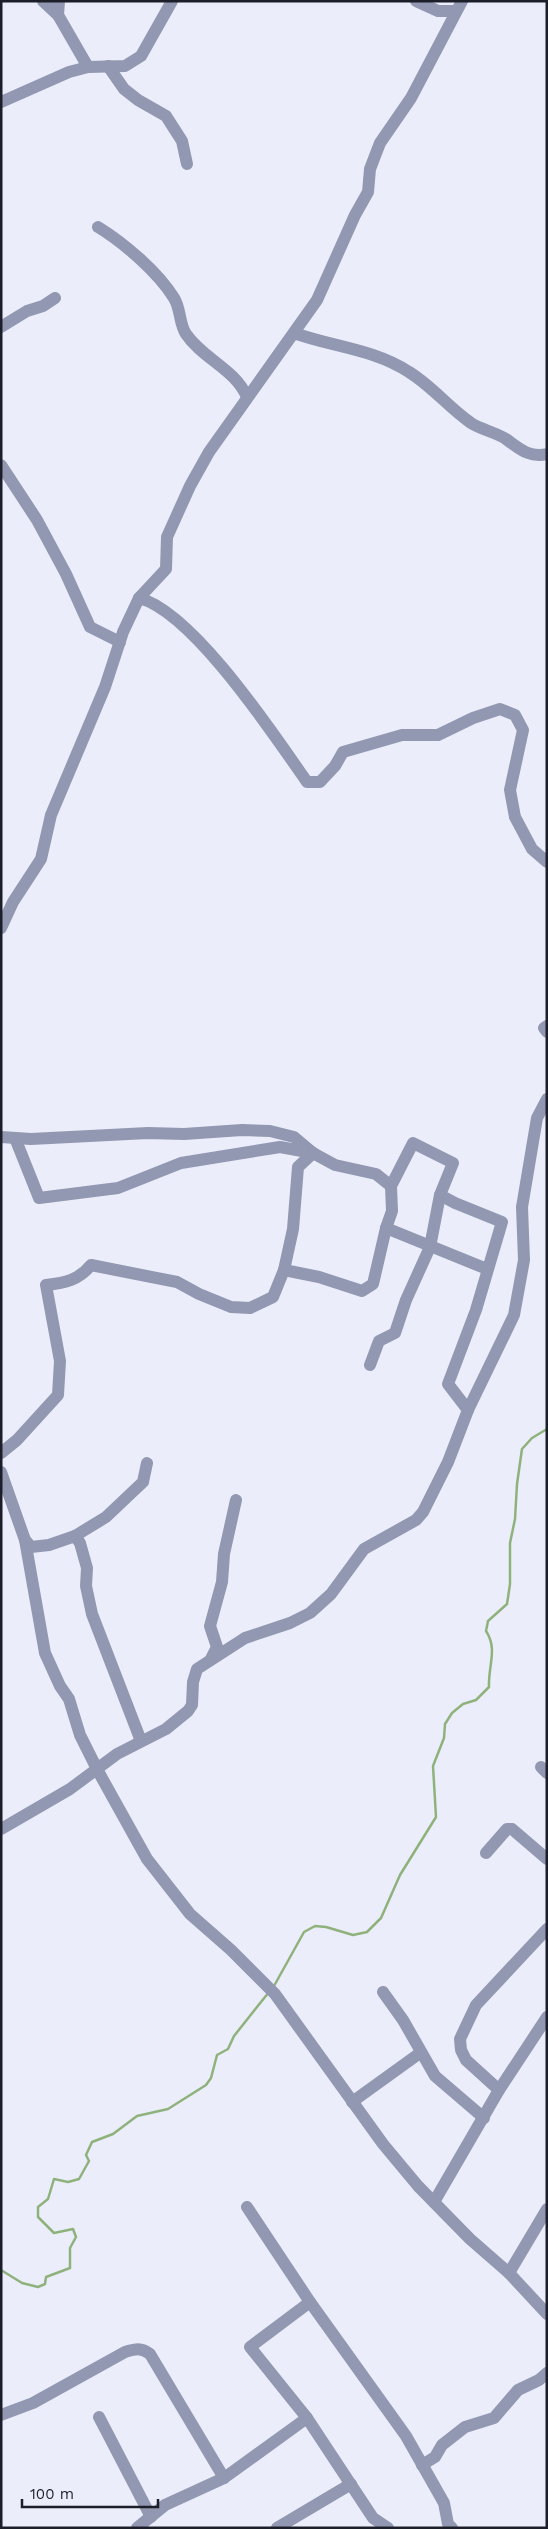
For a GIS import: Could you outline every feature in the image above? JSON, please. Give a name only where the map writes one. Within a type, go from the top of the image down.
[{"type":"street","points":[[43,1],[58,16],[88,68]]},
{"type":"street","points":[[58,16],[59,1]]},
{"type":"street","points":[[1,102],[69,72],[88,68],[125,66],[141,56],[172,1]]},
{"type":"street","points":[[416,1],[438,11],[458,6]]},
{"type":"street","points":[[1,928],[13,902],[41,859],[51,815],[105,687],[120,642],[139,598],[166,569],[167,537],[190,486],[209,452],[317,300],[354,215],[368,192],[370,169],[380,144],[411,98],[458,6]]},
{"type":"street","points":[[108,66],[124,88],[138,100],[166,116],[182,142],[187,164]]},
{"type":"street","points":[[98,227],[119,241],[155,275],[174,297],[185,333],[194,345],[238,381],[247,397]]},
{"type":"street","points":[[1,327],[27,311],[43,306],[55,298]]},
{"type":"street","points":[[294,333],[317,342],[350,348],[381,357],[410,372],[472,424],[504,438],[529,454],[547,454]]},
{"type":"street","points":[[1,465],[36,520],[66,574],[90,627],[120,642]]},
{"type":"street","points":[[139,598],[152,601],[178,619],[227,673],[307,782],[320,782],[335,766],[343,752],[402,736],[438,735],[474,718],[500,709],[515,716],[523,730],[510,790],[515,817],[532,849],[547,862]]},
{"type":"street","points":[[547,1026],[544,1028],[547,1032]]},
{"type":"street","points":[[1,1829],[98,1771],[106,1762],[141,1741],[166,1729],[188,1711],[192,1704],[193,1682],[196,1669],[207,1664],[245,1638],[290,1623],[310,1613],[331,1594],[364,1549],[416,1520],[423,1512],[448,1462],[468,1410],[514,1315],[524,1260],[522,1207],[537,1118],[547,1099]]},
{"type":"street","points":[[1,1137],[270,1131],[294,1136],[313,1153]]},
{"type":"street","points":[[15,1138],[39,1198],[118,1188],[181,1162],[280,1147],[313,1153],[347,1169],[376,1174],[391,1186]]},
{"type":"street","points":[[284,1270],[319,1277],[362,1291],[372,1284],[392,1211],[391,1186],[412,1142],[453,1163],[440,1195],[430,1247],[406,1300],[395,1333],[379,1341],[370,1365]]},
{"type":"street","points":[[1,1453],[17,1440],[58,1395],[60,1361],[46,1286],[73,1280],[82,1275],[90,1265],[177,1282],[199,1294],[231,1306],[250,1308],[273,1297],[284,1270],[293,1229],[298,1167],[313,1153]]},
{"type":"street","points":[[440,1195],[502,1222],[476,1310],[448,1384],[468,1410]]},
{"type":"street","points":[[386,1228],[487,1269]]},
{"type":"street","points":[[25,1540],[31,1547],[49,1545],[75,1536],[106,1518],[143,1482],[147,1463]]},
{"type":"street","points":[[1,1472],[25,1540],[45,1652],[60,1686],[69,1699],[80,1735],[98,1771],[156,1872],[190,1914],[231,1950],[275,1994],[383,2144],[434,2202],[470,2239],[509,2273],[547,2314]]},
{"type":"street","points":[[207,1664],[217,1647],[210,1626],[222,1582],[224,1554],[236,1500]]},
{"type":"street","points":[[75,1536],[80,1543],[87,1568],[86,1586],[92,1614],[141,1741]]},
{"type":"street","points":[[486,1853],[507,1829],[512,1829],[547,1859]]},
{"type":"street","points":[[499,2090],[466,2060],[461,2050],[460,2039],[476,2005],[544,1936]]},
{"type":"street","points":[[383,1992],[403,2020],[420,2053],[435,2076],[484,2118]]},
{"type":"street","points":[[434,2202],[499,2090],[547,2017]]},
{"type":"street","points":[[352,2102],[420,2053]]},
{"type":"street","points":[[247,2207],[310,2302],[406,2436],[444,2503],[447,2526]]},
{"type":"street","points":[[509,2273],[547,2209]]},
{"type":"street","points":[[310,2302],[250,2347],[307,2418],[373,2518],[388,2528]]},
{"type":"street","points":[[1,2415],[33,2403],[125,2352],[143,2349],[150,2354],[224,2478]]},
{"type":"street","points":[[422,2465],[434,2457],[442,2445],[466,2427],[494,2418],[518,2390],[539,2380],[547,2373]]},
{"type":"street","points":[[99,2417],[145,2524],[164,2505],[224,2478],[307,2418]]},
{"type":"street","points":[[277,2528],[352,2484]]},
{"type":"waterway","points":[[274,1986],[304,1932],[315,1926],[326,1927],[353,1935],[367,1932],[381,1918],[400,1875],[436,1817],[433,1766],[444,1738],[445,1724],[452,1713],[463,1704],[476,1700],[489,1687],[492,1651],[490,1638],[486,1631],[488,1621],[507,1604],[510,1584],[510,1543],[515,1519],[522,1449],[532,1438],[547,1429]]},
{"type":"waterway","points":[[1,2270],[22,2283],[38,2287],[45,2284],[46,2277],[70,2268],[70,2248],[76,2237],[73,2229],[54,2233],[38,2217],[38,2207],[48,2199],[54,2179],[68,2182],[79,2179],[89,2161],[86,2155],[92,2142],[113,2134],[137,2116],[168,2109],[206,2085],[211,2078],[217,2055],[228,2049],[234,2036],[269,1992]]}]
